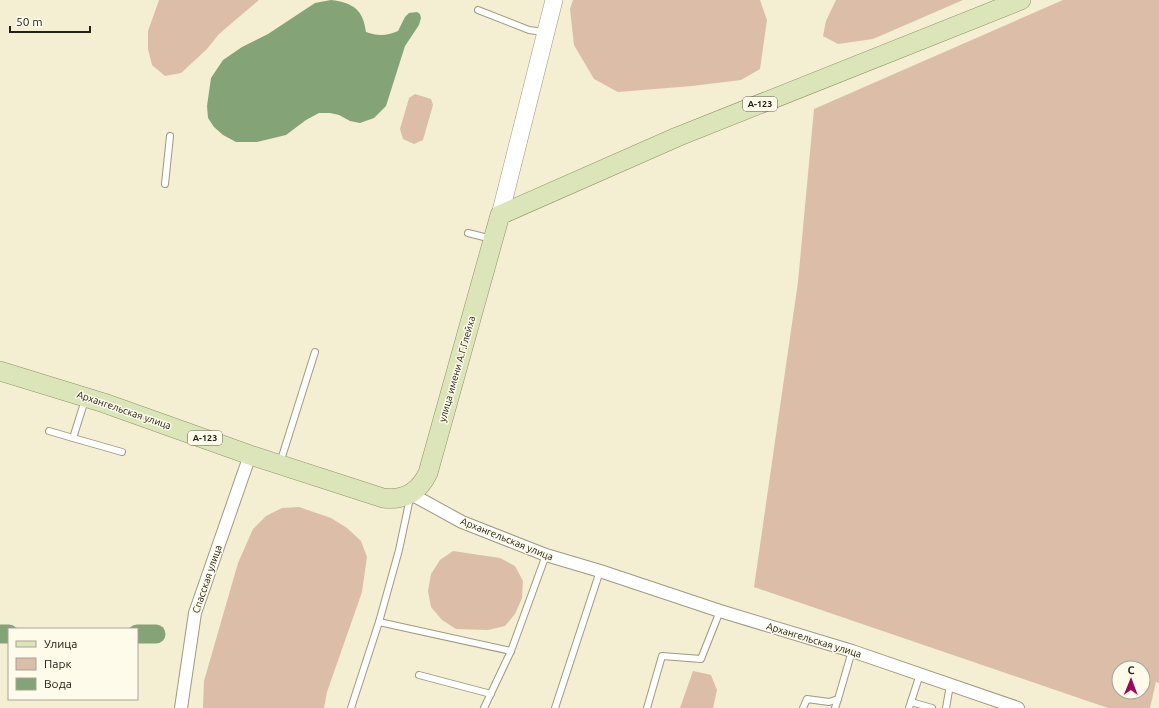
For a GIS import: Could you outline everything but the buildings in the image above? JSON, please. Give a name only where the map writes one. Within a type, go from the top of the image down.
[{"type":"main road","name":"А-123","points":[[500,215],[677,138],[1021,0]]},
{"type":"main road","name":"улица имени А.Г.Глейха","points":[[411,494],[422,484],[428,473],[500,215]]},
{"type":"main road","name":"Архангельская улица","points":[[0,371],[86,397],[250,455],[383,498],[398,498],[411,494]]},
{"type":"street","points":[[500,215],[554,0]]},
{"type":"street","name":"Спасская улица","points":[[180,708],[195,613],[250,455]]},
{"type":"street","name":"Архангельская улица","points":[[411,494],[462,522],[546,555],[852,651],[1018,708]]},
{"type":"lane","points":[[478,10],[530,30],[546,32]]},
{"type":"lane","points":[[165,184],[170,136]]},
{"type":"lane","points":[[468,233],[494,240]]},
{"type":"lane","points":[[279,464],[315,352]]},
{"type":"lane","points":[[73,438],[86,397]]},
{"type":"lane","points":[[49,431],[122,452]]},
{"type":"lane","points":[[351,708],[379,622],[399,550],[411,494]]},
{"type":"lane","points":[[484,708],[511,650],[546,555]]},
{"type":"lane","points":[[555,708],[600,571]]},
{"type":"lane","points":[[647,708],[662,656],[702,659],[720,610]]},
{"type":"lane","points":[[379,622],[511,650]]},
{"type":"lane","points":[[835,708],[852,651]]},
{"type":"lane","points":[[920,674],[910,705],[932,708]]},
{"type":"lane","points":[[419,675],[491,694]]},
{"type":"lane","points":[[946,708],[950,685]]},
{"type":"lane","points":[[803,708],[807,699],[829,702],[838,699]]},
{"type":"green space","points":[[159,0],[259,0],[219,34],[207,49],[181,73],[165,76],[152,65],[148,49],[148,31]]},
{"type":"green space","points":[[573,0],[760,0],[767,20],[760,69],[741,80],[692,86],[618,92],[594,79],[574,45],[570,9]]},
{"type":"green space","points":[[836,0],[963,0],[873,39],[838,44],[823,36],[826,21]]},
{"type":"green space","points":[[1063,0],[1159,0],[1159,683],[1156,682],[1150,708],[1108,708],[754,587],[798,282],[814,109]]},
{"type":"green space","points":[[415,94],[431,99],[433,105],[423,140],[414,144],[403,139],[400,129],[409,98]]},
{"type":"green space","points":[[299,507],[331,518],[347,528],[361,541],[367,557],[362,592],[327,692],[324,708],[203,708],[204,681],[238,563],[253,529],[266,516],[282,508]]},
{"type":"green space","points":[[453,551],[500,558],[515,566],[523,581],[522,598],[515,614],[505,626],[488,630],[456,629],[442,620],[431,607],[428,591],[431,574],[440,560]]},
{"type":"green space","points":[[693,671],[711,675],[717,690],[713,708],[680,708]]},
{"type":"water","points":[[331,0],[339,1],[356,8],[365,24],[366,32],[374,34],[386,35],[398,31],[405,17],[409,13],[417,12],[420,14],[421,18],[419,25],[405,46],[386,106],[374,118],[360,123],[350,121],[339,115],[319,113],[306,120],[286,135],[257,142],[236,142],[223,135],[214,127],[208,118],[207,106],[211,78],[223,60],[242,47],[268,34],[315,3]]},
{"type":"waterway","points":[[0,634],[8,634]]},
{"type":"waterway","points":[[138,634],[156,634]]}]
